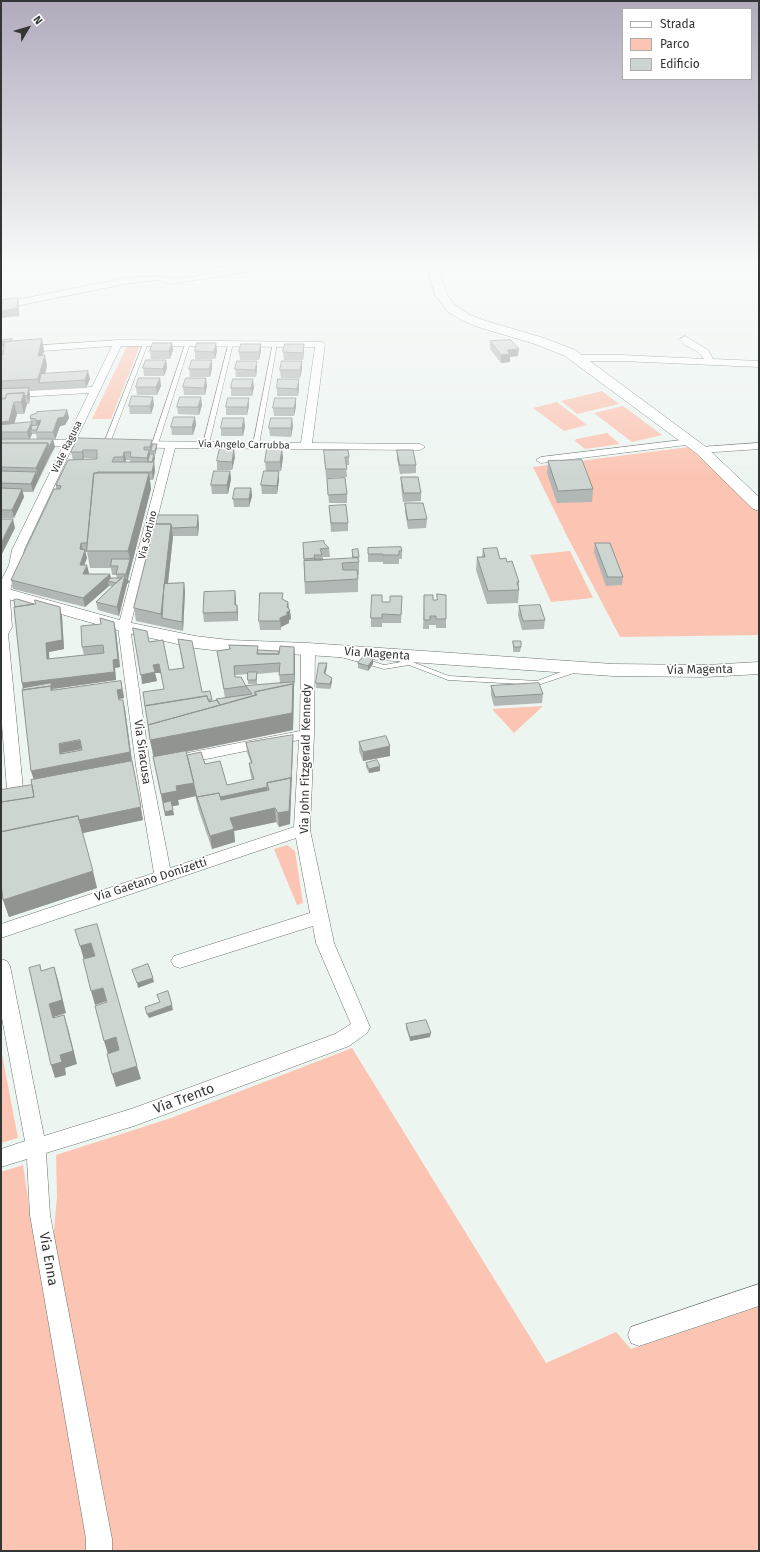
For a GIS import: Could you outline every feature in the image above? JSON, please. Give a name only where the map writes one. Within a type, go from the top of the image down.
[{"type":"street","points":[[527,336],[553,344],[577,358],[701,450],[759,506]]},
{"type":"street","points":[[686,339],[686,342],[706,353],[709,359],[708,362]]},
{"type":"street","points":[[1,351],[118,343],[320,344],[306,446]]},
{"type":"street","name":"Viale Ragusa","points":[[18,550],[118,343]]},
{"type":"street","points":[[577,358],[622,358],[759,364]]},
{"type":"street","points":[[1,396],[95,390]]},
{"type":"street","points":[[541,460],[690,442]]},
{"type":"street","name":"Via Angelo Carrubba","points":[[1,443],[420,447]]},
{"type":"street","name":"Via Sortino","points":[[124,626],[171,444]]},
{"type":"street","points":[[701,450],[759,446]]},
{"type":"street","points":[[1,572],[5,564],[18,550]]},
{"type":"street","points":[[18,550],[15,565],[3,593],[6,627],[1,634],[8,790],[30,786]]},
{"type":"street","name":"Via Magenta","points":[[3,593],[124,626],[194,642],[229,646],[308,649],[613,670],[706,671],[759,668]]},
{"type":"street","name":"Via Siracusa","points":[[124,626],[143,766],[163,876]]},
{"type":"street","name":"Via John Fitzgerald Kennedy","points":[[308,649],[302,830],[325,943],[361,1027]]},
{"type":"street","points":[[128,769],[306,734]]},
{"type":"street","name":"Via Gaetano Donizetti","points":[[1,931],[302,830]]},
{"type":"street","points":[[180,961],[319,917]]},
{"type":"street","name":"Via Enna","points":[[1,966],[36,1147],[40,1215],[99,1539],[99,1551]]},
{"type":"street","name":"Via Trento","points":[[1,1158],[134,1118],[342,1040],[361,1027]]},
{"type":"street","points":[[639,1335],[759,1295]]},
{"type":"lane","points":[[115,443],[146,343]]},
{"type":"lane","points":[[155,444],[188,343]]},
{"type":"lane","points":[[206,444],[231,344]]},
{"type":"lane","points":[[256,445],[275,344]]},
{"type":"lane","points":[[334,651],[384,667],[442,658]]},
{"type":"lane","points":[[386,654],[448,678],[538,683],[581,668]]},
{"type":"green space","points":[[127,346],[140,346],[111,419],[92,419]]},
{"type":"green space","points":[[602,391],[619,404],[577,414],[561,401]]},
{"type":"green space","points":[[557,402],[587,425],[564,431],[533,408]]},
{"type":"green space","points":[[623,406],[662,435],[632,442],[594,413]]},
{"type":"green space","points":[[607,433],[620,444],[585,449],[575,441],[576,439]]},
{"type":"green space","points":[[689,447],[759,513],[759,635],[620,637],[533,467]]},
{"type":"green space","points":[[570,551],[593,598],[551,602],[530,555]]},
{"type":"green space","points":[[543,706],[514,733],[492,709]]},
{"type":"green space","points":[[287,845],[295,851],[303,903],[297,905],[274,849]]},
{"type":"green space","points":[[352,1048],[546,1363],[616,1332],[631,1349],[759,1306],[759,1551],[111,1551],[53,1243],[57,1196],[56,1155],[171,1118]]},
{"type":"green space","points":[[1,1049],[18,1138],[1,1143]]},
{"type":"green space","points":[[23,1165],[31,1219],[89,1551],[1,1551],[1,1172]]},
{"type":"building","points":[[12,339],[11,341],[4,342],[4,345],[1,345],[3,340]]},
{"type":"building","points":[[42,339],[38,356],[45,355],[38,379],[1,381],[1,355],[3,355],[4,342]]},
{"type":"building","points":[[511,340],[519,349],[507,350],[510,354],[501,355],[490,341]]},
{"type":"building","points":[[153,343],[172,343],[169,351],[150,351]]},
{"type":"building","points":[[197,343],[216,343],[214,352],[195,351]]},
{"type":"building","points":[[241,344],[261,344],[259,352],[239,352]]},
{"type":"building","points":[[285,344],[304,344],[303,353],[283,352]]},
{"type":"building","points":[[4,345],[3,354],[1,354],[1,346]]},
{"type":"building","points":[[146,360],[166,360],[163,369],[143,368]]},
{"type":"building","points":[[192,360],[212,360],[209,369],[189,369]]},
{"type":"building","points":[[237,361],[257,361],[255,370],[235,369]]},
{"type":"building","points":[[282,361],[302,361],[300,370],[280,370]]},
{"type":"building","points":[[88,371],[85,380],[39,383],[41,374]]},
{"type":"building","points":[[139,378],[160,378],[156,387],[136,387]]},
{"type":"building","points":[[186,378],[206,378],[204,388],[183,387]]},
{"type":"building","points":[[233,379],[253,379],[251,388],[231,388]]},
{"type":"building","points":[[278,379],[299,379],[297,389],[277,388]]},
{"type":"building","points":[[29,388],[27,396],[25,396],[24,393],[7,394],[5,398],[1,398],[1,389]]},
{"type":"building","points":[[24,393],[21,402],[14,402],[9,421],[1,422],[1,399],[5,399],[7,394]]},
{"type":"building","points":[[132,396],[153,397],[150,406],[129,406]]},
{"type":"building","points":[[180,397],[201,397],[198,407],[177,407]]},
{"type":"building","points":[[228,398],[249,398],[247,407],[226,407]]},
{"type":"building","points":[[275,398],[296,398],[294,408],[273,408]]},
{"type":"building","points":[[67,410],[64,417],[58,418],[53,432],[36,432],[41,420],[36,421],[36,419],[30,418],[31,415],[37,412]]},
{"type":"building","points":[[174,417],[195,417],[192,427],[171,427]]},
{"type":"building","points":[[223,418],[244,418],[242,428],[221,428]]},
{"type":"building","points":[[271,418],[292,418],[291,428],[269,428]]},
{"type":"building","points":[[32,422],[27,432],[1,432],[1,425]]},
{"type":"building","points":[[39,425],[36,430],[31,430],[32,426]]},
{"type":"building","points":[[78,438],[152,440],[150,447],[144,447],[144,450],[149,450],[147,458],[130,457],[131,452],[124,452],[123,457],[114,457],[112,462],[154,462],[152,472],[94,473],[87,543],[81,543],[80,549],[85,550],[80,565],[87,565],[83,574],[110,574],[83,598],[11,580],[54,489],[60,489],[61,486],[56,485],[68,460],[97,459],[97,450],[71,452]]},
{"type":"building","points":[[1,439],[53,439],[49,447],[48,443],[1,443]]},
{"type":"building","points":[[1,443],[48,443],[36,468],[1,467]]},
{"type":"building","points":[[153,444],[157,444],[155,451],[151,451]]},
{"type":"building","points":[[220,448],[234,448],[232,462],[217,461]]},
{"type":"building","points":[[267,449],[282,449],[280,462],[265,462]]},
{"type":"building","points":[[324,450],[348,450],[349,457],[345,457],[347,469],[326,469]]},
{"type":"building","points":[[397,450],[413,450],[416,465],[400,465]]},
{"type":"building","points":[[150,454],[154,454],[152,462],[148,462]]},
{"type":"building","points":[[582,460],[593,489],[558,491],[548,461]]},
{"type":"building","points":[[1,471],[36,472],[31,484],[1,483]]},
{"type":"building","points":[[214,471],[230,471],[227,485],[211,485]]},
{"type":"building","points":[[264,471],[279,471],[277,486],[261,485]]},
{"type":"building","points":[[94,473],[149,473],[128,551],[87,551]]},
{"type":"building","points":[[401,477],[418,477],[421,493],[404,493]]},
{"type":"building","points":[[345,478],[347,494],[328,495],[327,479]]},
{"type":"building","points":[[1,488],[22,489],[12,510],[1,510]]},
{"type":"building","points":[[235,488],[251,488],[249,499],[233,499]]},
{"type":"building","points":[[405,503],[423,503],[427,519],[408,520]]},
{"type":"building","points":[[346,505],[348,523],[331,523],[329,506]]},
{"type":"building","points":[[158,515],[198,515],[197,527],[172,528],[171,524],[156,524]]},
{"type":"building","points":[[1,519],[13,519],[1,543]]},
{"type":"building","points":[[155,524],[171,524],[161,614],[134,608]]},
{"type":"building","points":[[324,541],[329,548],[320,549],[322,555],[314,555],[315,558],[304,559],[303,543]]},
{"type":"building","points":[[595,543],[610,543],[623,577],[608,577]]},
{"type":"building","points":[[401,547],[402,551],[399,551],[399,555],[368,554],[368,548]]},
{"type":"building","points":[[497,548],[500,559],[506,558],[507,562],[512,561],[519,582],[517,582],[519,590],[488,591],[477,557],[485,557],[483,549]]},
{"type":"building","points":[[358,549],[359,557],[353,557],[352,550]]},
{"type":"building","points":[[358,558],[359,562],[342,563],[343,570],[357,570],[358,579],[305,582],[304,561]]},
{"type":"building","points":[[112,559],[130,559],[126,574],[116,574],[118,566],[111,566]]},
{"type":"building","points":[[125,575],[117,607],[96,602],[120,579]]},
{"type":"building","points":[[111,578],[122,578],[116,583],[108,581]]},
{"type":"building","points":[[184,583],[182,622],[162,618],[164,584]]},
{"type":"building","points":[[235,591],[235,605],[237,605],[237,612],[203,613],[204,592]]},
{"type":"building","points":[[260,593],[283,593],[282,599],[288,602],[287,607],[290,610],[286,613],[289,614],[280,618],[280,621],[259,621]]},
{"type":"building","points":[[437,594],[446,595],[446,619],[436,619],[436,616],[430,616],[430,620],[424,620],[424,595],[433,595],[433,600],[437,600]]},
{"type":"building","points":[[372,595],[382,595],[382,602],[390,602],[390,596],[402,596],[401,615],[382,614],[382,618],[371,618]]},
{"type":"building","points":[[17,599],[34,604],[15,607],[14,600]]},
{"type":"building","points":[[35,600],[60,607],[62,640],[46,643],[47,659],[104,653],[103,645],[82,647],[81,626],[101,624],[100,618],[114,622],[118,659],[113,660],[114,672],[22,683],[14,607],[35,604]]},
{"type":"building","points":[[540,605],[545,620],[523,621],[519,606]]},
{"type":"building","points":[[133,628],[147,631],[149,642],[163,640],[169,670],[184,668],[178,639],[192,641],[202,692],[210,691],[212,700],[208,700],[207,696],[145,706],[143,692],[164,689],[159,664],[153,665],[155,672],[141,675]]},
{"type":"building","points":[[513,641],[521,641],[521,647],[514,647]]},
{"type":"building","points":[[229,645],[258,646],[257,654],[279,654],[280,646],[294,647],[294,674],[279,675],[280,663],[234,666],[235,677],[241,677],[246,686],[224,689],[217,651],[230,649]]},
{"type":"building","points":[[258,650],[279,651],[279,654],[258,654]]},
{"type":"building","points":[[364,656],[373,659],[368,666],[358,663]]},
{"type":"building","points":[[319,663],[327,663],[324,673],[332,678],[330,684],[316,683]]},
{"type":"building","points":[[248,672],[257,672],[256,680],[248,680]]},
{"type":"building","points":[[121,681],[122,689],[117,690],[119,700],[123,700],[130,752],[31,771],[22,690],[51,686],[51,690]],"holes":[[[80,740],[82,750],[60,754],[59,744]]]},
{"type":"building","points":[[294,682],[293,692],[293,684],[255,692],[255,695],[220,705],[216,699],[252,694],[246,686]]},
{"type":"building","points":[[51,683],[52,690],[51,686],[23,690],[23,688]]},
{"type":"building","points":[[539,683],[543,694],[495,697],[491,686]]},
{"type":"building","points":[[293,684],[292,713],[150,740],[148,725],[257,695],[255,692]]},
{"type":"building","points":[[207,696],[209,702],[217,700],[220,705],[148,725],[145,706]]},
{"type":"building","points":[[293,735],[291,782],[291,778],[267,783],[267,787],[220,797],[219,793],[197,797],[198,802],[187,755],[201,752],[205,764],[220,761],[227,785],[254,779],[249,763],[252,763],[246,743]]},
{"type":"building","points":[[386,736],[390,746],[363,752],[359,742]]},
{"type":"building","points":[[186,751],[194,783],[176,786],[177,791],[161,794],[153,757]]},
{"type":"building","points":[[377,760],[380,766],[369,769],[366,763]]},
{"type":"building","points":[[132,761],[141,807],[79,820],[78,816],[1,832],[1,802],[34,797],[31,780]]},
{"type":"building","points":[[291,778],[289,811],[278,813],[275,808],[230,818],[234,829],[210,836],[197,797],[219,793],[221,800],[269,790],[267,783]]},
{"type":"building","points":[[32,785],[34,797],[1,802],[1,790]]},
{"type":"building","points":[[171,801],[173,810],[165,812],[163,803]]},
{"type":"building","points":[[78,816],[93,871],[3,900],[1,884],[1,832]]},
{"type":"building","points":[[97,924],[137,1066],[112,1074],[107,1054],[119,1050],[116,1037],[104,1041],[95,1006],[107,1002],[103,988],[91,991],[83,959],[95,956],[91,943],[80,946],[75,930]]},
{"type":"building","points":[[148,964],[153,978],[137,983],[132,970]]},
{"type":"building","points":[[40,965],[41,971],[54,967],[62,1000],[49,1004],[53,1018],[64,1015],[73,1051],[60,1055],[62,1062],[51,1065],[29,968]]},
{"type":"building","points":[[168,991],[172,1005],[147,1014],[145,1007],[160,1002],[157,995]]},
{"type":"building","points":[[426,1020],[431,1033],[410,1037],[406,1024]]}]
